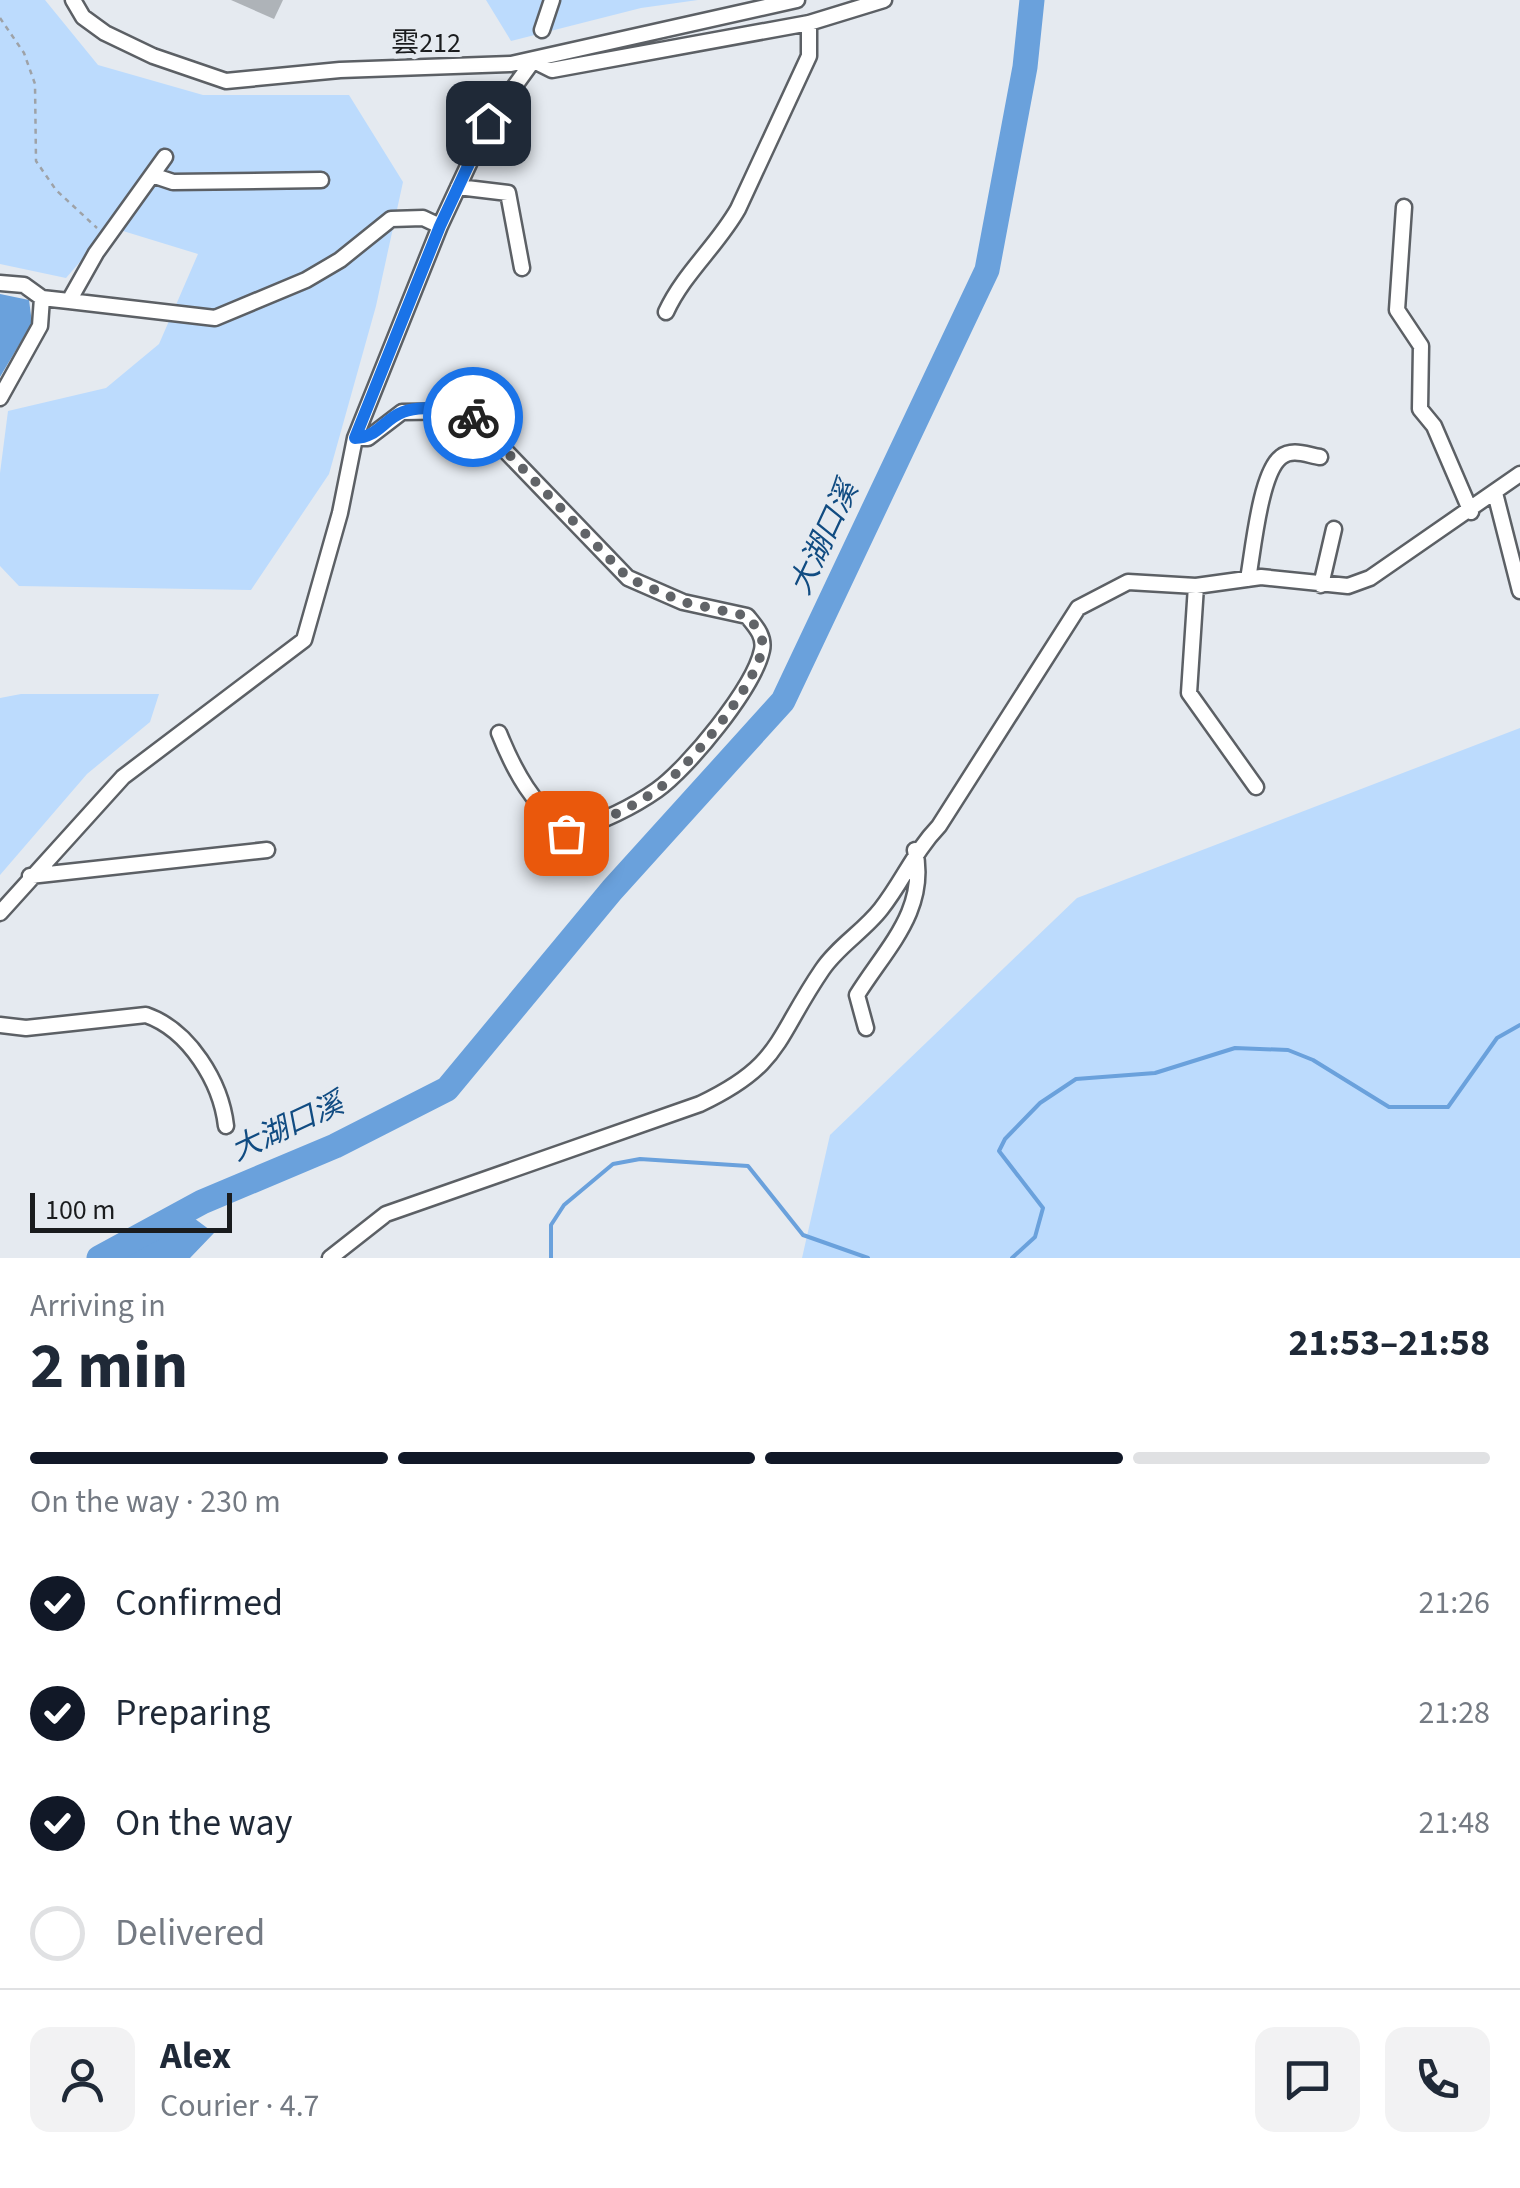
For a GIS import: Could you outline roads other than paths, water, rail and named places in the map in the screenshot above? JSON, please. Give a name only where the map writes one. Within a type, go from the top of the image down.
[{"type":"street","name":"雲212","points":[[73,0],[84,17],[106,33],[153,56],[226,81],[340,70],[477,68],[533,61],[797,0]]},
{"type":"street","points":[[542,30],[552,0]]},
{"type":"street","points":[[0,913],[123,777],[304,640],[340,513],[355,438],[440,226],[488,123],[533,61],[552,70],[809,24],[884,0]]},
{"type":"street","points":[[666,312],[677,289],[725,232],[738,209],[809,56],[809,24]]},
{"type":"street","points":[[70,302],[108,238],[165,157]]},
{"type":"street","points":[[155,176],[173,182],[321,180]]},
{"type":"street","points":[[458,187],[508,193],[522,268]]},
{"type":"street","points":[[1404,207],[1396,310],[1421,346],[1420,409],[1434,426],[1471,512]]},
{"type":"street","points":[[0,283],[24,285],[42,298],[215,318],[306,280],[340,260],[391,218],[423,218],[440,226]]},
{"type":"street","points":[[0,398],[40,326],[42,298]]},
{"type":"street","points":[[355,438],[368,438],[402,412],[467,410],[628,578],[683,602],[747,616],[760,634],[763,646],[755,668],[684,764],[658,790],[598,822],[566,833],[518,779],[499,733]]},
{"type":"street","points":[[1248,579],[1268,478],[1279,458],[1292,452],[1320,457]]},
{"type":"street","points":[[330,1258],[386,1214],[700,1104],[740,1085],[764,1066],[824,966],[882,909],[916,850],[938,826],[1078,608],[1128,582],[1196,586],[1248,579],[1348,586],[1370,578],[1471,512],[1520,474]]},
{"type":"street","points":[[1496,492],[1520,592]]},
{"type":"street","points":[[1321,585],[1334,529]]},
{"type":"street","points":[[1196,586],[1189,692],[1256,787]]},
{"type":"street","points":[[30,876],[267,850]]},
{"type":"street","points":[[866,1028],[857,995],[905,928],[919,888],[916,850]]},
{"type":"street","points":[[0,1025],[26,1028],[146,1014],[164,1021],[209,1071],[223,1099],[226,1126]]},
{"type":"water","points":[[0,294],[29,300],[32,323],[0,377]]},
{"type":"water","points":[[179,1207],[214,1233],[190,1258],[94,1258]]},
{"type":"waterway","name":"大湖口溪","points":[[99,1258],[202,1202],[335,1146],[447,1089],[612,890],[783,701],[987,270],[1025,67],[1032,0]]},
{"type":"waterway","points":[[1012,1258],[1035,1237],[1043,1208],[999,1151],[1005,1139],[1040,1103],[1076,1079],[1155,1073],[1235,1048],[1288,1050],[1313,1060],[1389,1107],[1448,1107],[1497,1038],[1520,1025]]},
{"type":"waterway","points":[[551,1258],[551,1225],[564,1205],[613,1164],[640,1159],[748,1166],[803,1235],[868,1258]]}]
